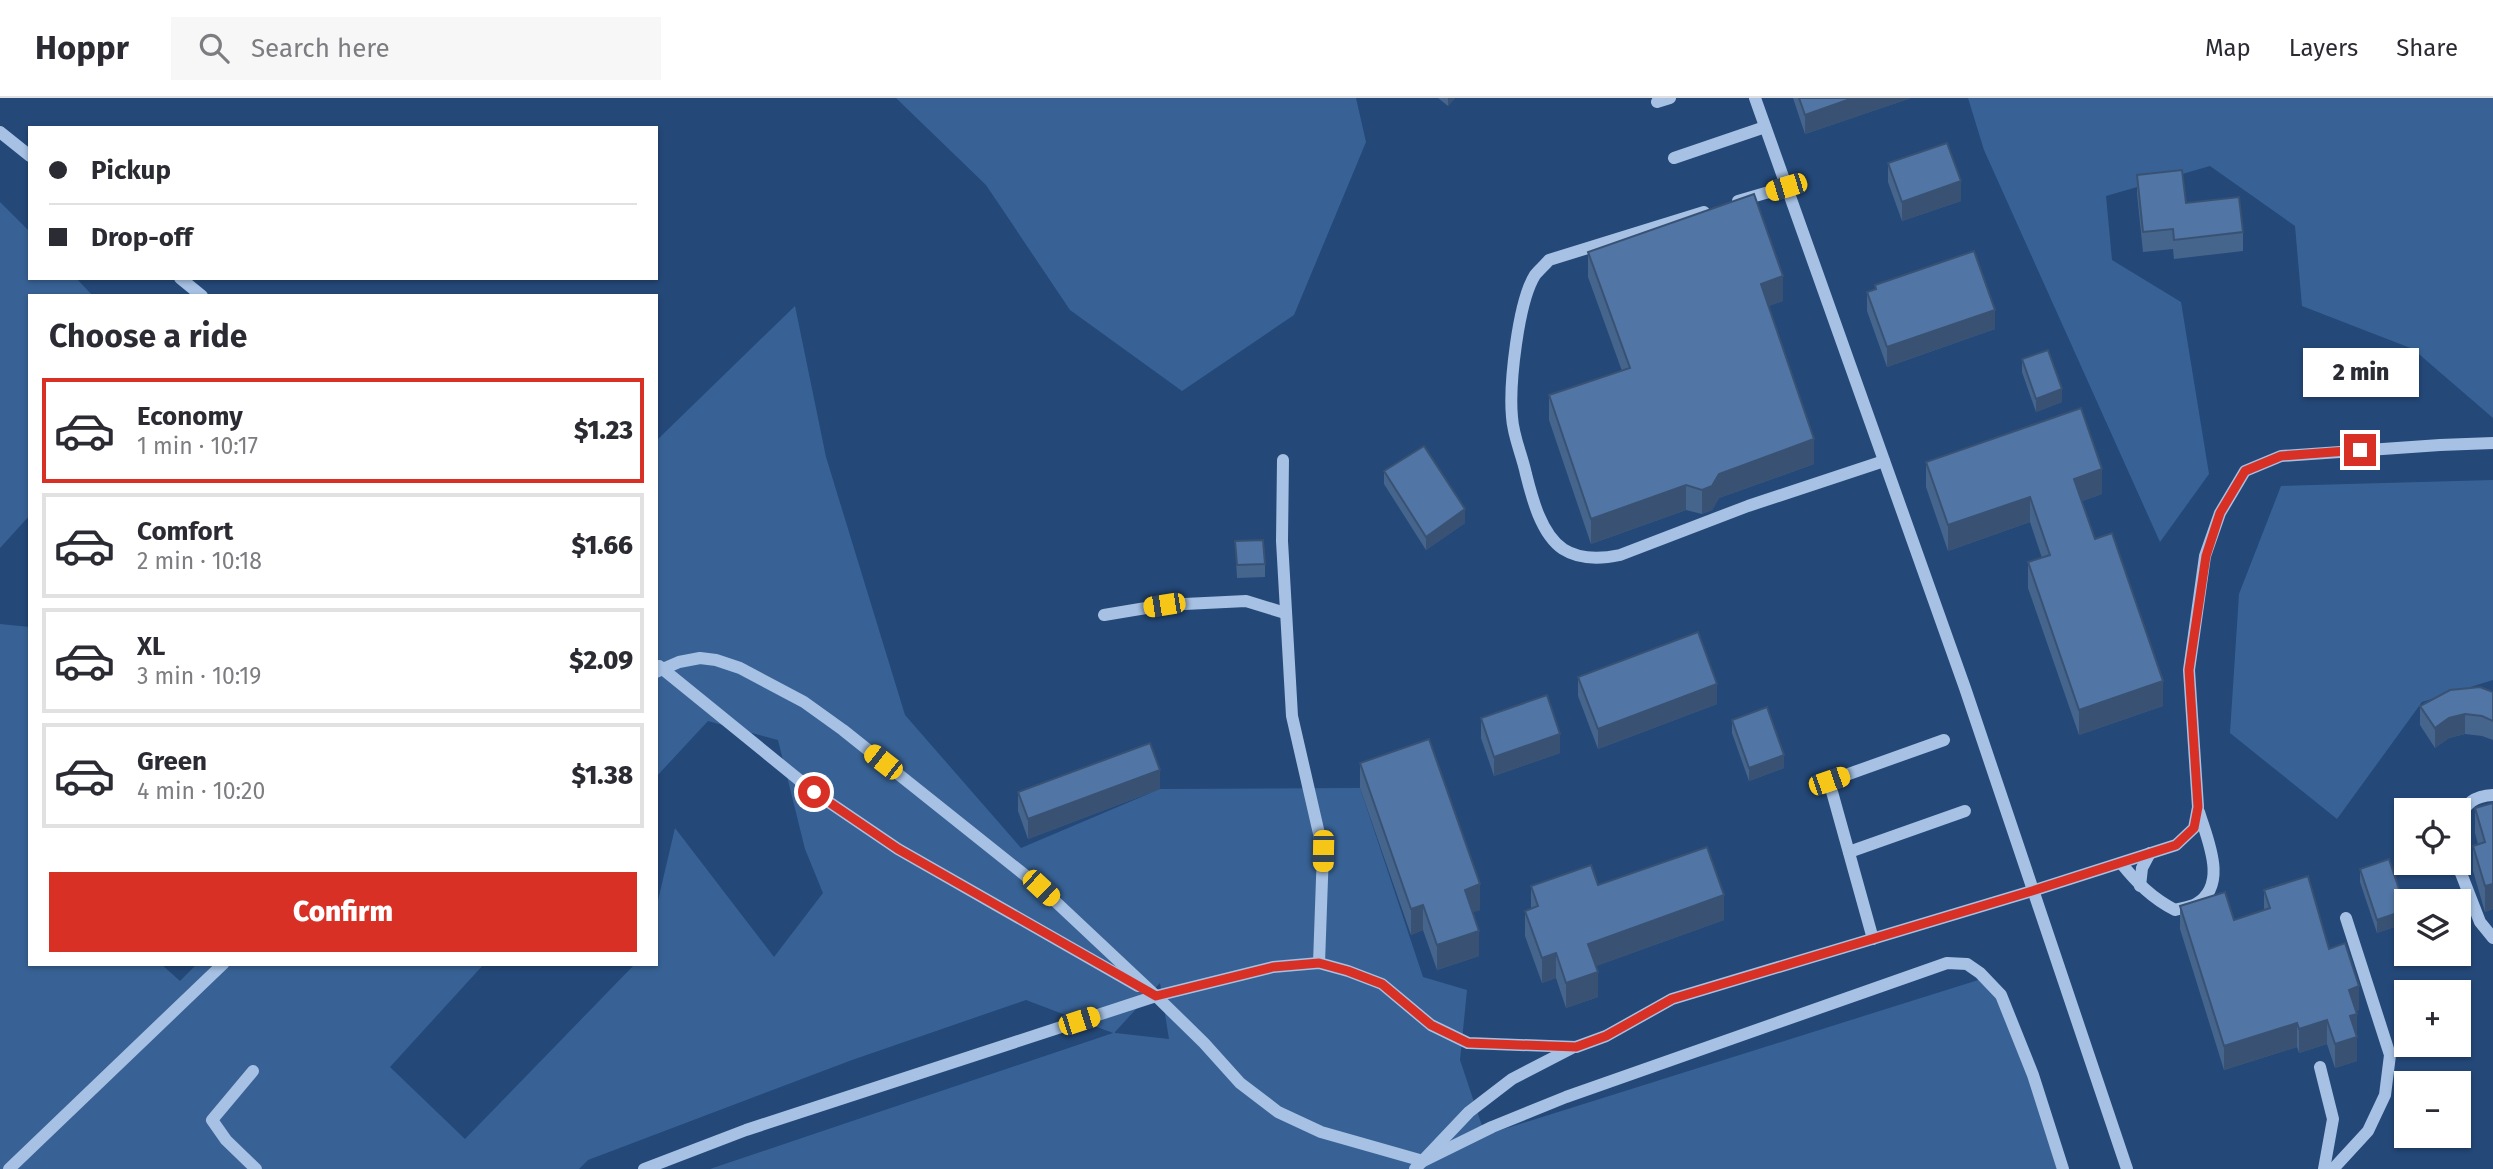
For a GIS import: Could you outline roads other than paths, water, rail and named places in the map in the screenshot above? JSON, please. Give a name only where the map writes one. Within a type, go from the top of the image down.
[{"type":"lane","points":[[1755,98],[1965,688],[2127,1169]]},
{"type":"lane","points":[[1674,158],[1765,127]]},
{"type":"lane","points":[[0,132],[28,154]]},
{"type":"lane","points":[[1786,187],[1549,260],[1534,276],[1523,307],[1511,388],[1512,419],[1533,503],[1544,527],[1562,548],[1580,556],[1601,559],[1620,555],[1748,506],[1884,461]]},
{"type":"lane","points":[[182,280],[200,294]]},
{"type":"lane","points":[[2121,863],[2140,886],[2175,910],[2197,903],[2213,888],[2214,869],[2198,807],[2189,670],[2206,556],[2220,513],[2245,471],[2281,456],[2493,443]]},
{"type":"lane","points":[[1283,460],[1285,613],[1292,716],[1323,851],[1319,963]]},
{"type":"lane","points":[[1104,615],[1164,605],[1246,601],[1285,613]]},
{"type":"lane","points":[[659,668],[700,658],[740,668],[804,702],[844,730],[1015,867],[1156,996],[1240,1083],[1278,1112],[1321,1132],[1419,1165],[1492,1127],[1566,1097],[1947,963],[1967,964],[1980,973],[2001,995],[2033,1075],[2063,1169]]},
{"type":"lane","points":[[659,668],[814,792],[898,849],[1156,996]]},
{"type":"lane","points":[[1873,939],[1829,781],[1944,740]]},
{"type":"lane","points":[[2471,801],[2482,795],[2493,795]]},
{"type":"lane","points":[[1419,1165],[1469,1112],[1512,1079],[1576,1047],[1606,1036],[1672,999],[2176,845],[2194,828],[2198,807]]},
{"type":"lane","points":[[1849,852],[1965,811]]},
{"type":"lane","points":[[2184,837],[2204,846],[2211,853]]},
{"type":"lane","points":[[2140,886],[2142,869],[2150,853]]},
{"type":"lane","points":[[2462,875],[2480,922],[2493,938]]},
{"type":"lane","points":[[2333,1169],[2368,1131],[2385,1095],[2390,1055],[2346,918]]},
{"type":"lane","points":[[644,1169],[746,1130],[1156,996],[1273,967],[1319,963],[1382,984],[1431,1025],[1468,1043],[1576,1047]]},
{"type":"lane","points":[[9,1169],[221,966]]},
{"type":"lane","points":[[2319,1067],[2333,1119],[2324,1169]]},
{"type":"lane","points":[[253,1071],[212,1120],[226,1140],[256,1169]]}]
